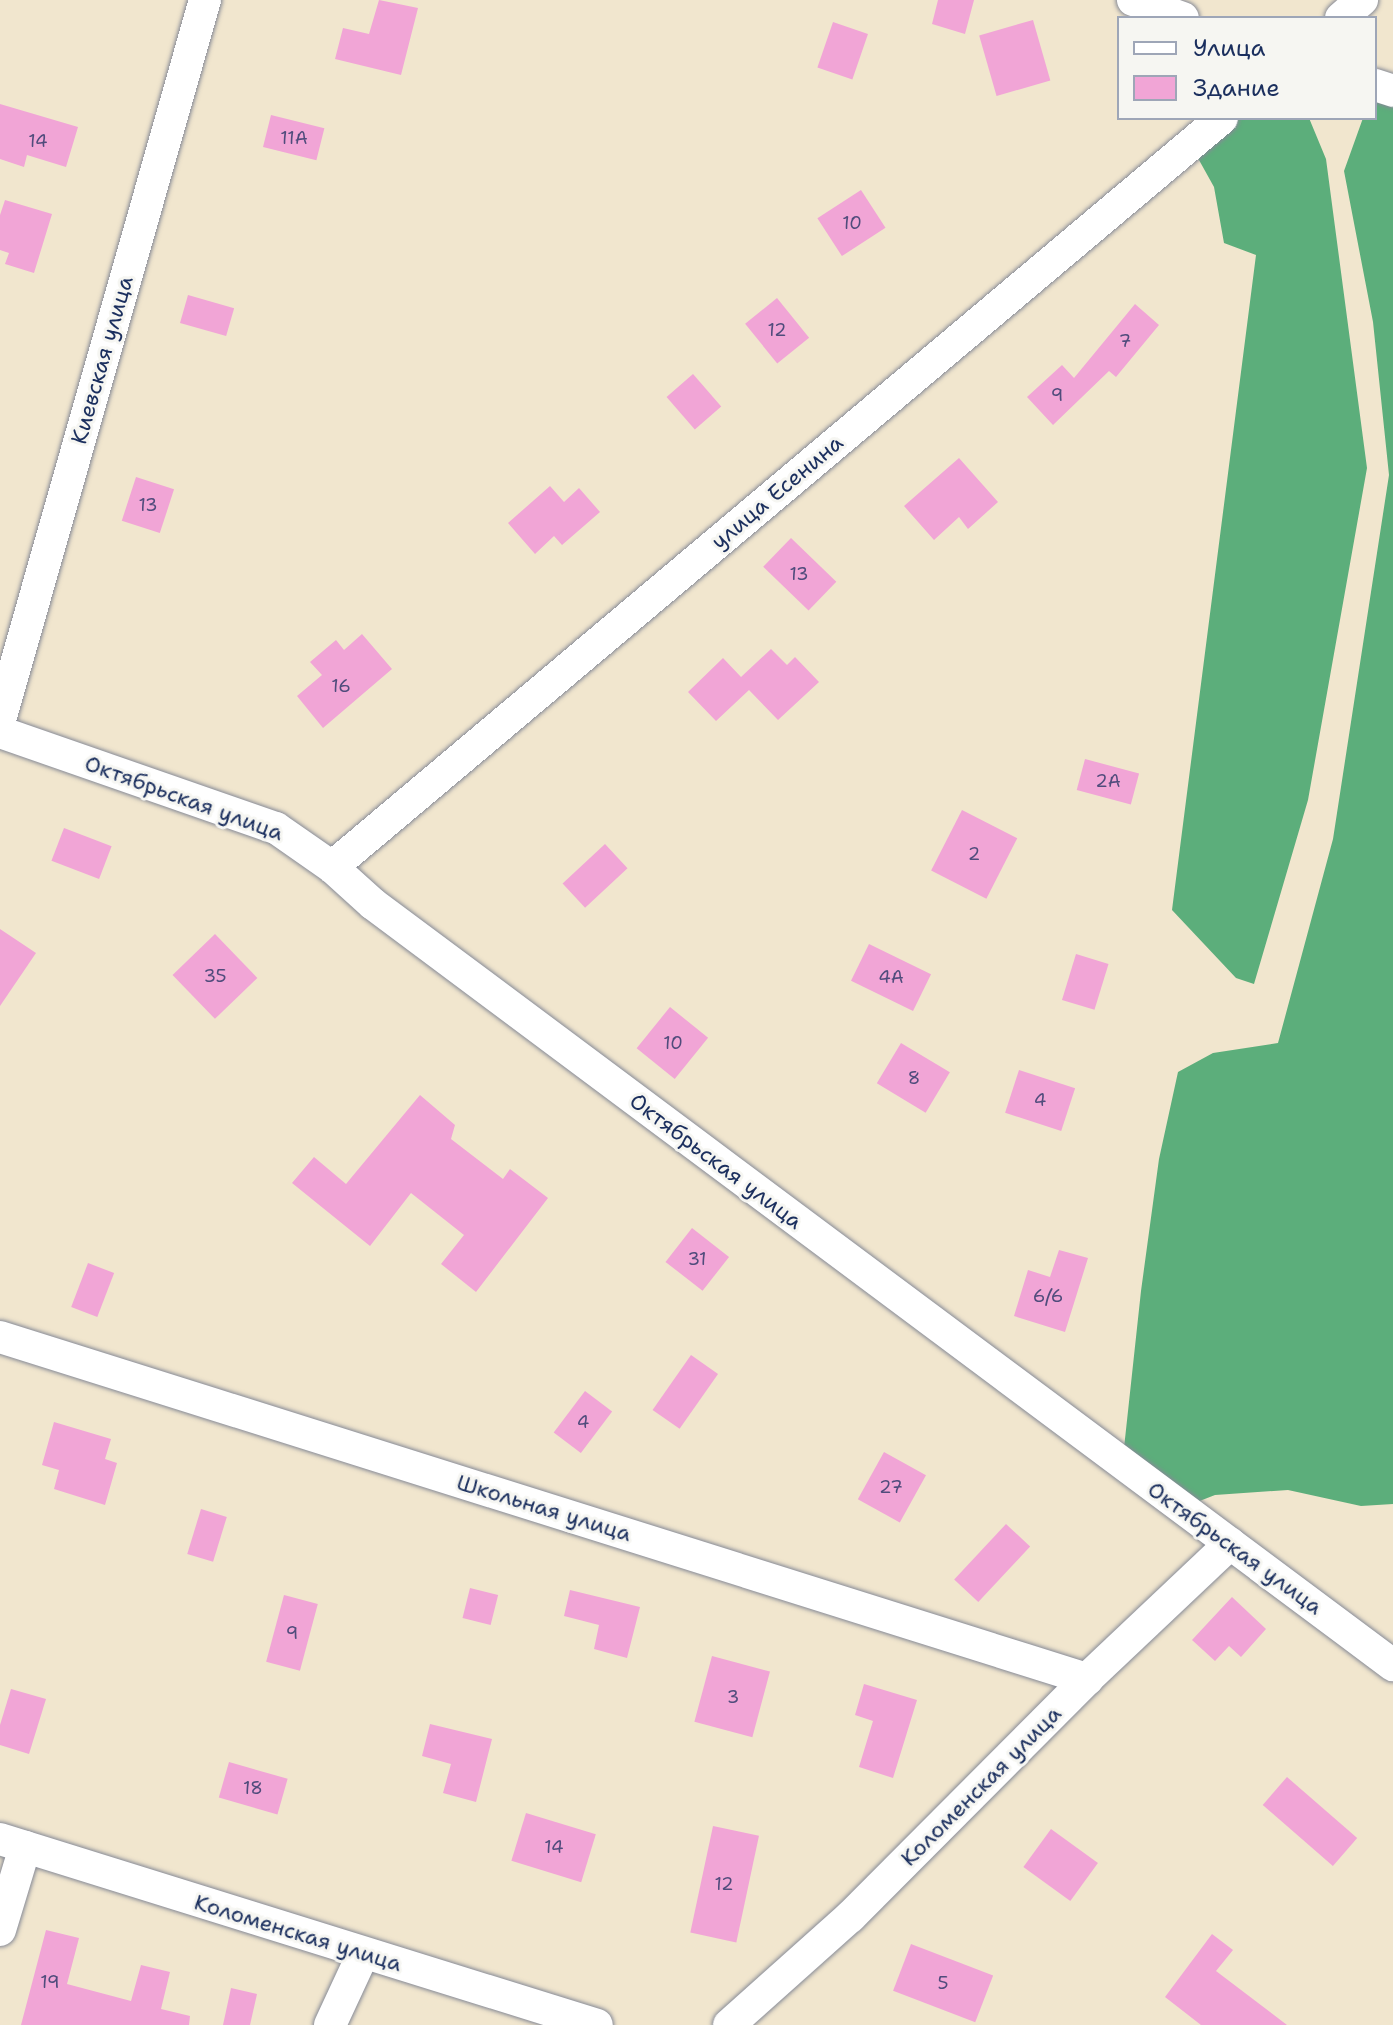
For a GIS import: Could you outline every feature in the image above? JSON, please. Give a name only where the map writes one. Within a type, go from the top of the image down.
[{"type":"street","name":"Киевская улица","points":[[0,720],[205,0]]},
{"type":"street","points":[[1133,0],[1177,16]]},
{"type":"street","points":[[1343,16],[1362,0]]},
{"type":"street","name":"улица Есенина","points":[[332,867],[1220,120]]},
{"type":"street","name":"Октябрьская улица","points":[[0,732],[276,828],[332,867],[373,904],[1393,1665]]},
{"type":"street","name":"Школьная улица","points":[[0,1337],[1087,1679]]},
{"type":"street","name":"Коломенская улица","points":[[729,2025],[850,1917],[1087,1679],[1230,1544]]},
{"type":"street","points":[[0,1930],[13,1843]]},
{"type":"street","name":"Коломенская улица","points":[[13,1843],[597,2025]]},
{"type":"street","points":[[330,2025],[363,1954]]},
{"type":"green space","points":[[1377,96],[1393,101],[1393,1504],[1361,1506],[1288,1490],[1215,1495],[1197,1502],[1124,1448],[1141,1291],[1159,1159],[1178,1072],[1213,1053],[1278,1043],[1333,839],[1389,475],[1373,322],[1344,171],[1362,120],[1377,120]]},
{"type":"green space","points":[[1231,120],[1310,120],[1326,159],[1367,468],[1308,800],[1254,984],[1236,978],[1172,910],[1256,255],[1224,243],[1214,187],[1194,151]]},
{"type":"building","points":[[379,0],[418,8],[401,75],[335,59],[343,28],[369,34]]},
{"type":"building","points":[[938,0],[974,0],[965,34],[932,24]]},
{"type":"building","points":[[1033,20],[1050,81],[997,96],[979,35]]},
{"type":"building","points":[[833,22],[868,34],[852,79],[817,67]]},
{"type":"building","points":[[0,104],[78,127],[66,167],[27,155],[24,167],[0,159]]},
{"type":"building","points":[[271,115],[324,128],[316,160],[263,147]]},
{"type":"building","points":[[861,190],[886,228],[842,256],[817,218]]},
{"type":"building","points":[[5,200],[52,214],[34,273],[5,264],[9,253],[0,250],[0,215]]},
{"type":"building","points":[[188,295],[234,308],[226,336],[180,323]]},
{"type":"building","points":[[777,298],[809,338],[777,363],[745,324]]},
{"type":"building","points":[[1135,304],[1159,325],[1116,377],[1109,371],[1053,425],[1027,397],[1062,365],[1074,378]]},
{"type":"building","points":[[693,374],[721,406],[695,429],[667,397]]},
{"type":"building","points":[[959,458],[998,502],[968,529],[959,517],[934,540],[904,506]]},
{"type":"building","points":[[136,477],[174,489],[160,533],[122,521]]},
{"type":"building","points":[[550,486],[564,502],[579,488],[600,512],[562,545],[554,536],[535,554],[508,523]]},
{"type":"building","points":[[791,538],[836,582],[809,611],[763,567]]},
{"type":"building","points":[[362,634],[392,669],[323,728],[297,696],[322,675],[310,662],[336,640],[344,650]]},
{"type":"building","points":[[771,649],[787,665],[795,657],[819,682],[778,720],[749,690],[716,721],[688,692],[723,658],[741,677]]},
{"type":"building","points":[[1085,759],[1139,773],[1131,804],[1077,790]]},
{"type":"building","points":[[962,810],[1017,838],[986,899],[931,871]]},
{"type":"building","points":[[64,828],[112,846],[99,879],[51,861]]},
{"type":"building","points":[[605,844],[628,868],[585,908],[563,884]]},
{"type":"building","points":[[0,929],[36,953],[0,1006]]},
{"type":"building","points":[[215,934],[257,978],[215,1019],[173,975]]},
{"type":"building","points":[[869,944],[931,974],[913,1011],[851,981]]},
{"type":"building","points":[[1076,954],[1109,964],[1094,1010],[1062,1000]]},
{"type":"building","points":[[670,1007],[708,1038],[675,1079],[637,1048]]},
{"type":"building","points":[[901,1043],[950,1072],[926,1113],[877,1083]]},
{"type":"building","points":[[1019,1070],[1075,1088],[1061,1131],[1005,1113]]},
{"type":"building","points":[[420,1095],[455,1125],[451,1139],[503,1179],[510,1169],[548,1198],[476,1292],[441,1264],[464,1235],[411,1193],[370,1246],[292,1183],[314,1157],[346,1184]]},
{"type":"building","points":[[692,1228],[729,1257],[703,1291],[666,1262]]},
{"type":"building","points":[[1059,1250],[1088,1258],[1065,1332],[1014,1316],[1028,1270],[1050,1277]]},
{"type":"building","points":[[88,1263],[114,1273],[97,1317],[71,1307]]},
{"type":"building","points":[[691,1355],[718,1374],[680,1429],[653,1410]]},
{"type":"building","points":[[585,1391],[612,1411],[581,1453],[554,1433]]},
{"type":"building","points":[[54,1422],[111,1439],[105,1459],[117,1463],[105,1505],[54,1489],[59,1470],[42,1465]]},
{"type":"building","points":[[884,1452],[926,1475],[900,1523],[858,1499]]},
{"type":"building","points":[[201,1509],[227,1517],[213,1562],[187,1554]]},
{"type":"building","points":[[1006,1524],[1030,1547],[978,1602],[954,1580]]},
{"type":"building","points":[[470,1588],[498,1595],[491,1625],[463,1618]]},
{"type":"building","points":[[570,1590],[640,1607],[627,1658],[594,1649],[599,1625],[564,1616]]},
{"type":"building","points":[[284,1595],[318,1604],[300,1671],[266,1662]]},
{"type":"building","points":[[1232,1597],[1266,1629],[1241,1657],[1229,1646],[1215,1661],[1192,1640]]},
{"type":"building","points":[[712,1656],[770,1672],[752,1737],[694,1722]]},
{"type":"building","points":[[864,1684],[917,1700],[893,1778],[859,1767],[873,1721],[855,1715]]},
{"type":"building","points":[[11,1689],[46,1699],[29,1754],[0,1745],[0,1725]]},
{"type":"building","points":[[430,1724],[492,1739],[476,1802],[443,1793],[451,1764],[422,1756]]},
{"type":"building","points":[[229,1762],[288,1779],[277,1814],[219,1798]]},
{"type":"building","points":[[1287,1777],[1357,1838],[1333,1866],[1263,1805]]},
{"type":"building","points":[[526,1813],[596,1834],[581,1882],[511,1861]]},
{"type":"building","points":[[713,1826],[759,1836],[736,1942],[690,1933]]},
{"type":"building","points":[[1051,1829],[1098,1863],[1070,1901],[1023,1867]]},
{"type":"building","points":[[46,1930],[79,1938],[67,1984],[131,2001],[141,1965],[170,1972],[161,2009],[190,2016],[189,2025],[21,2025]]},
{"type":"building","points":[[1212,1934],[1233,1950],[1216,1971],[1287,2025],[1201,2025],[1165,1997]]},
{"type":"building","points":[[911,1944],[993,1976],[975,2022],[893,1991]]},
{"type":"building","points":[[231,1988],[257,1994],[250,2025],[223,2025]]}]
